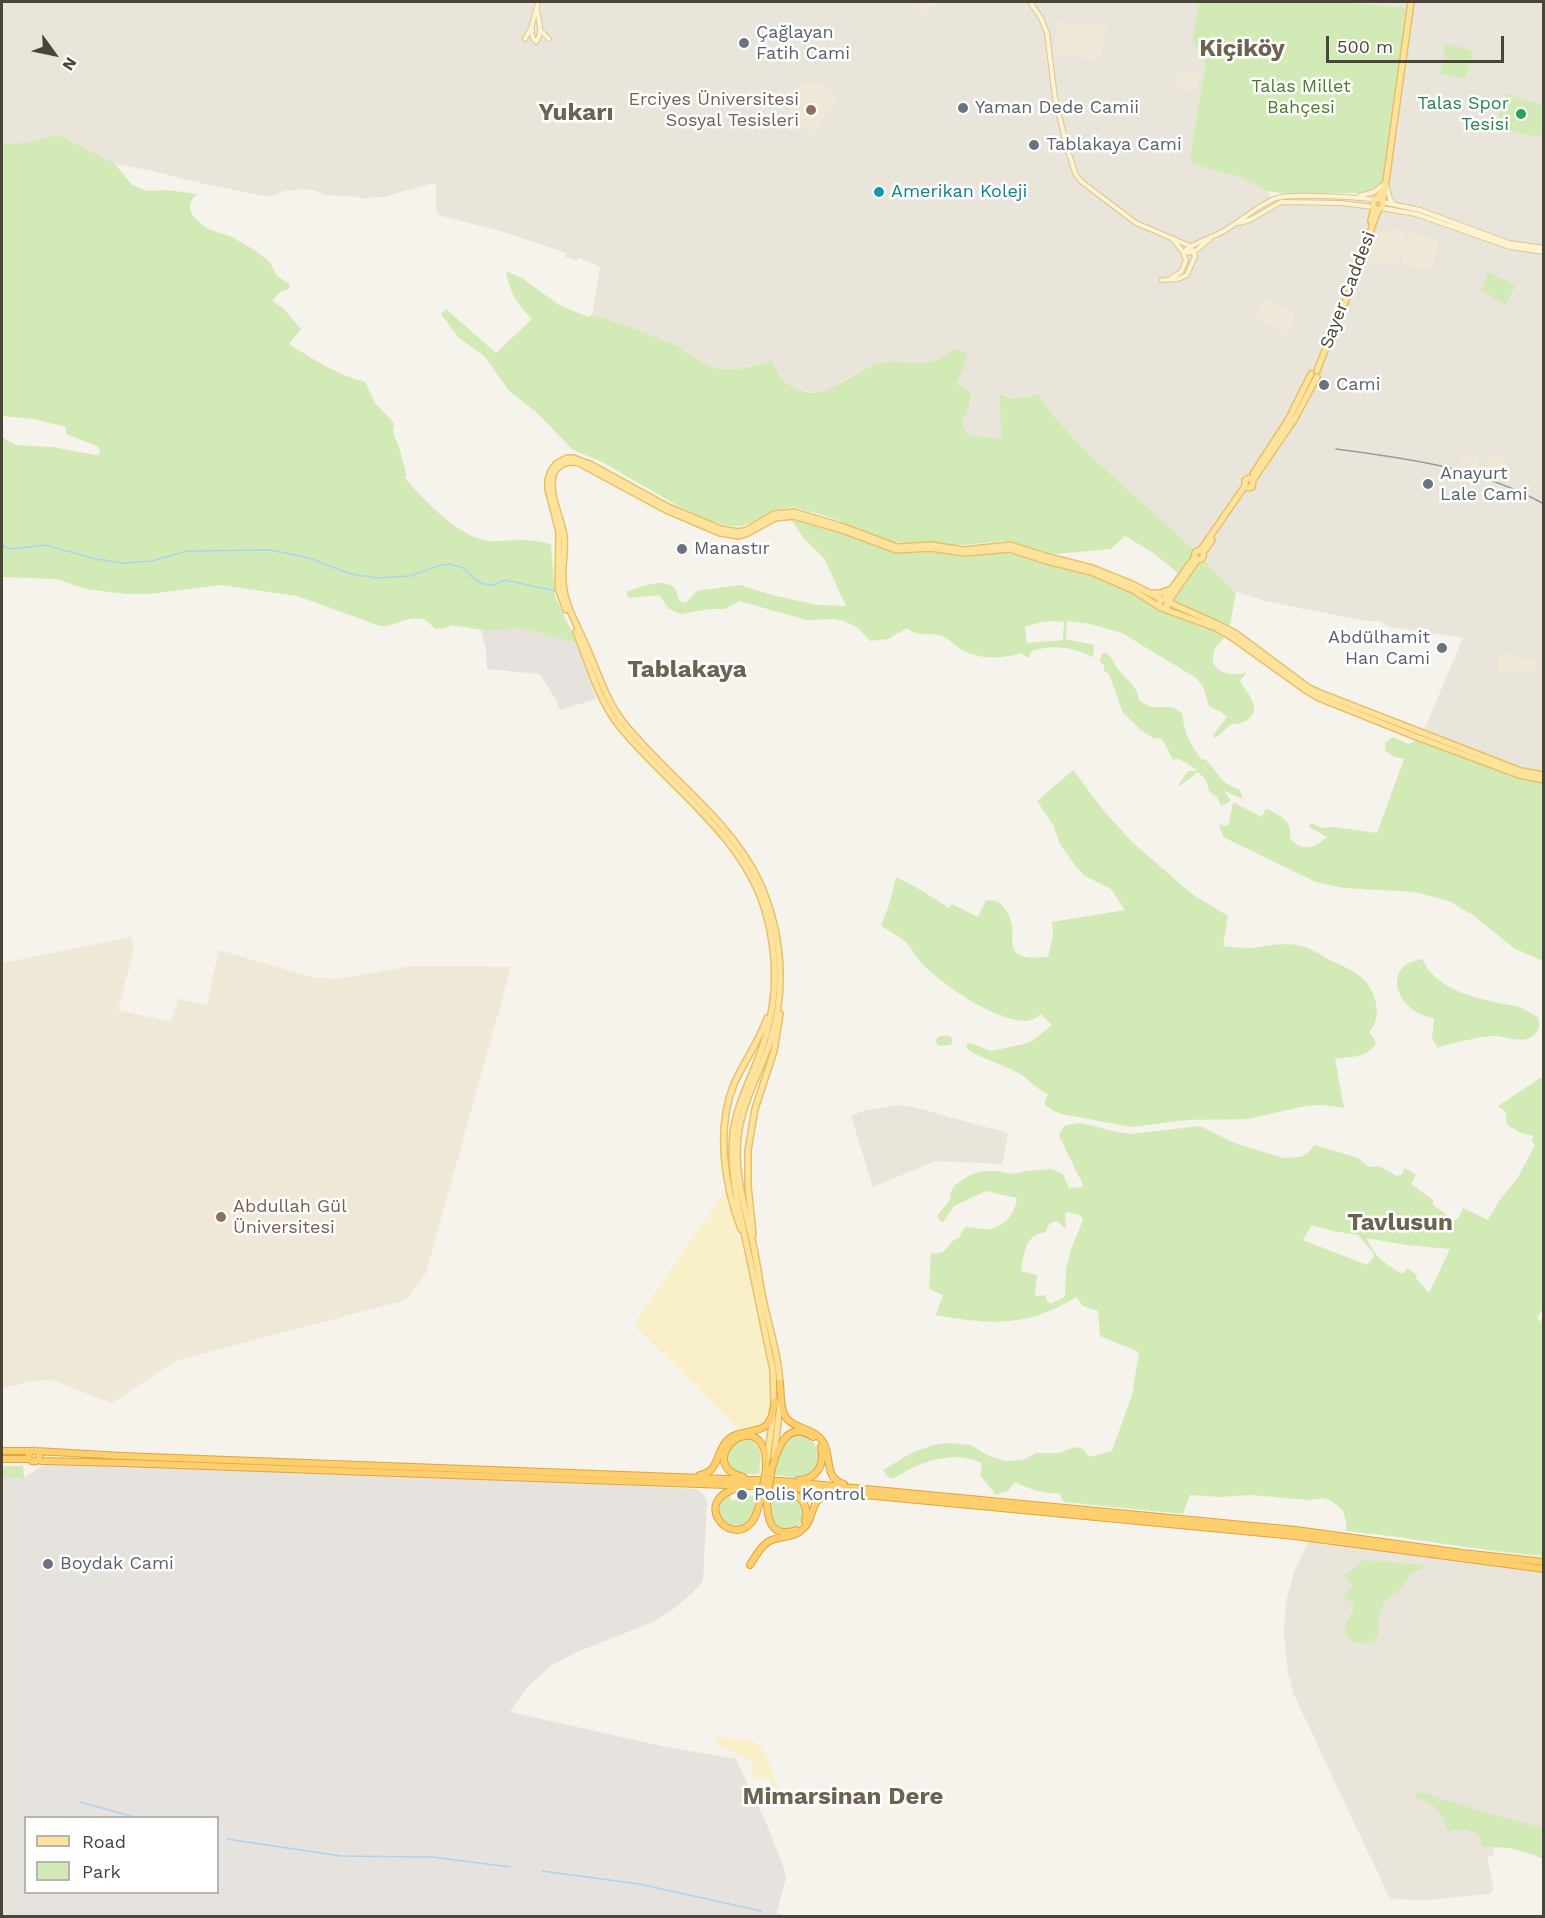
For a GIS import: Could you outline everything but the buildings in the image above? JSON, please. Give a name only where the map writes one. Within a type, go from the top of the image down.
[{"type":"highway","points":[[780,1383],[784,1414],[789,1421],[815,1433],[823,1441],[834,1480],[843,1484],[880,1490]]},
{"type":"highway","points":[[677,1477],[703,1475],[713,1469],[729,1438],[769,1424],[775,1401]]},
{"type":"highway","points":[[752,1483],[720,1496],[716,1513],[719,1521],[727,1528],[745,1527],[754,1519],[764,1499],[769,1468],[778,1446],[789,1435],[809,1434],[819,1443],[823,1456],[817,1472],[806,1480],[781,1484]]},
{"type":"highway","points":[[752,1483],[734,1474],[727,1467],[724,1456],[732,1441],[747,1436],[757,1440],[765,1451],[769,1468]]},
{"type":"highway","points":[[2,1451],[677,1477],[752,1483]]},
{"type":"highway","points":[[29,1460],[28,1454],[34,1451]]},
{"type":"highway","points":[[34,1451],[39,1454],[38,1460]]},
{"type":"highway","points":[[2,1459],[33,1462],[38,1460],[781,1484],[880,1490],[1296,1530],[1544,1562]]},
{"type":"highway","points":[[781,1484],[854,1495],[1295,1536],[1544,1569]]},
{"type":"highway","points":[[764,1499],[767,1517],[774,1528],[790,1532],[800,1527],[806,1518],[805,1505],[798,1495],[781,1484]]},
{"type":"highway","points":[[750,1565],[765,1544],[795,1535],[803,1530],[814,1504],[820,1497],[854,1495]]},
{"type":"main road","points":[[537,10],[540,30],[536,42],[532,38],[532,28],[538,2]]},
{"type":"main road","points":[[1030,2],[1041,18],[1047,33],[1054,98],[1076,175],[1133,221],[1168,236],[1190,246],[1195,258],[1186,276],[1180,275],[1186,263],[1184,252],[1168,236]]},
{"type":"main road","name":"Sayer Caddesi","points":[[1196,558],[1202,558],[1201,552],[1246,487],[1253,486],[1252,479],[1294,420],[1359,269],[1378,204],[1387,184],[1413,2]]},
{"type":"main road","points":[[525,39],[532,28]]},
{"type":"main road","points":[[540,30],[549,39]]},
{"type":"main road","points":[[1184,252],[1190,246],[1238,223],[1276,198],[1350,197],[1374,192],[1387,184],[1390,200],[1394,205]]},
{"type":"main road","points":[[1350,197],[1416,214],[1510,247],[1544,250]]},
{"type":"main road","points":[[1238,223],[1250,220],[1281,202],[1394,205],[1420,210],[1509,243],[1544,250]]},
{"type":"main road","points":[[1184,252],[1194,252],[1210,238]]},
{"type":"main road","points":[[561,536],[548,489],[549,476],[556,464],[567,458],[573,458],[590,464],[668,507],[721,529],[739,532],[747,530],[774,514],[788,512],[800,513],[844,526],[897,547],[931,545],[964,550],[1010,545],[1092,568],[1215,622],[1235,633],[1309,688],[1320,693],[1521,771],[1544,775]]},
{"type":"main road","points":[[769,1468],[775,1401],[773,1370],[738,1170],[738,1137],[744,1109],[770,1042],[777,1015],[781,978],[776,930],[769,905],[745,856],[721,826],[622,720],[610,702],[559,591],[558,565],[561,536],[552,489],[554,472],[558,467],[573,461],[666,510],[720,533],[739,536],[775,518],[794,516],[842,530],[896,550],[931,548],[964,554],[1010,549],[1090,572],[1133,590],[1161,607],[1216,628],[1319,698],[1508,771],[1544,780]]},
{"type":"main road","points":[[1164,600],[1196,558]]},
{"type":"main road","points":[[1161,607],[1158,603],[1164,600],[1196,558]]},
{"type":"main road","points":[[1149,593],[1161,593],[1172,588]]},
{"type":"main road","points":[[1161,607],[1167,607],[1164,600]]},
{"type":"main road","points":[[586,650],[606,704],[619,726],[717,830],[740,858],[754,882],[770,930],[775,976],[772,1006],[766,1036],[736,1118],[732,1169],[776,1350],[780,1383],[780,1412],[769,1468]]},
{"type":"main road","points":[[750,1247],[753,1229],[748,1186],[748,1150],[755,1109],[778,1029],[779,994]]},
{"type":"main road","points":[[750,1247],[735,1215],[729,1182],[725,1118],[735,1083],[757,1044],[772,1006]]},
{"type":"shaded area","points":[[2,2],[1199,2],[1192,40],[1202,52],[1205,65],[1190,157],[1268,191],[1273,202],[1283,199],[1326,199],[1361,200],[1378,204],[1387,186],[1391,163],[1412,8],[1340,2],[1543,2],[1543,775],[1528,772],[1423,732],[1463,638],[1390,627],[1380,621],[1366,621],[1265,601],[1233,591],[1199,554],[1083,449],[1037,393],[1020,398],[1001,394],[1001,439],[969,435],[963,420],[971,404],[972,394],[956,384],[953,348],[946,357],[934,363],[878,364],[858,371],[831,389],[818,392],[803,391],[783,380],[772,361],[729,370],[716,368],[699,362],[686,351],[661,340],[592,315],[600,267],[579,258],[577,261],[565,257],[566,253],[500,231],[438,215],[434,183],[368,199],[326,195],[314,190],[302,189],[285,191],[268,197],[115,164],[58,134],[28,143],[2,144]]},
{"type":"shaded area","points":[[914,2],[937,2],[925,13]]},
{"type":"shaded area","points":[[1057,22],[1106,25],[1100,60],[1053,55]]},
{"type":"shaded area","points":[[1197,71],[1199,74],[1197,91],[1175,89],[1177,75]]},
{"type":"shaded area","name":"Erciyes Üniversitesi Sosyal Tesisleri","points":[[800,82],[824,85],[839,104],[823,119],[811,137],[803,126],[787,113]]},
{"type":"shaded area","points":[[1402,229],[1406,233],[1399,263],[1394,265],[1369,263],[1366,260],[1375,234]]},
{"type":"shaded area","points":[[1411,232],[1438,241],[1431,268],[1402,264],[1408,234]]},
{"type":"shaded area","points":[[1267,298],[1295,314],[1287,335],[1256,317]]},
{"type":"shaded area","points":[[1463,456],[1479,456],[1479,470],[1462,465]]},
{"type":"shaded area","points":[[1489,457],[1507,459],[1509,472],[1505,481],[1486,472]]},
{"type":"shaded area","points":[[520,628],[577,643],[596,699],[560,710],[540,674],[487,669],[486,649],[481,631]]},
{"type":"shaded area","points":[[1500,654],[1534,659],[1536,662],[1534,673],[1498,672]]},
{"type":"shaded area","name":"Abdullah Gül Üniversitesi","points":[[131,937],[134,948],[118,1010],[171,1022],[178,999],[207,1005],[219,950],[315,978],[335,979],[412,966],[511,967],[426,1273],[406,1300],[175,1361],[112,1403],[51,1380],[33,1381],[2,1388],[2,963]]},
{"type":"shaded area","points":[[898,1105],[1004,1132],[1008,1135],[1002,1164],[936,1161],[873,1187],[851,1116],[862,1111]]},
{"type":"shaded area","points":[[44,1465],[107,1465],[696,1489],[705,1497],[707,1504],[703,1581],[675,1608],[653,1622],[575,1653],[552,1665],[528,1686],[510,1712],[662,1746],[736,1759],[765,1820],[785,1871],[786,1878],[776,1916],[2,1916],[2,1478],[23,1478]]},
{"type":"shaded area","points":[[1312,1534],[1543,1565],[1543,1859],[1514,1849],[1494,1846],[1493,1856],[1487,1857],[1494,1890],[1488,1894],[1430,1900],[1390,1899],[1294,1695],[1288,1673],[1284,1633],[1286,1601],[1295,1570]]},
{"type":"green space","name":"Talas Millet Bahçesi","points":[[1199,2],[1340,2],[1412,8],[1388,178],[1378,187],[1364,193],[1286,194],[1268,191],[1237,176],[1193,164],[1190,157],[1205,65],[1202,52],[1192,41]]},
{"type":"green space","points":[[1446,43],[1470,50],[1473,54],[1465,78],[1440,74]]},
{"type":"green space","name":"Talas Spor Tesisi","points":[[1505,94],[1543,104],[1540,138],[1496,126]]},
{"type":"green space","points":[[58,134],[115,164],[131,184],[139,188],[147,191],[167,190],[198,194],[190,204],[194,217],[206,228],[232,237],[270,262],[277,276],[290,286],[272,301],[283,308],[301,329],[289,344],[335,371],[365,382],[375,403],[394,423],[393,433],[407,476],[404,477],[421,496],[455,526],[478,539],[530,540],[551,544],[555,596],[577,643],[520,628],[488,631],[452,625],[436,629],[426,621],[419,619],[380,626],[297,596],[221,585],[149,594],[126,594],[86,589],[56,579],[2,577],[2,437],[16,445],[53,447],[95,455],[99,454],[100,450],[97,446],[66,434],[66,427],[34,419],[2,416],[2,144],[28,143]]},
{"type":"green space","points":[[506,271],[522,278],[559,305],[588,317],[592,315],[654,336],[716,368],[735,369],[772,361],[778,373],[787,383],[807,392],[829,389],[870,366],[881,363],[920,363],[938,360],[946,356],[953,348],[968,354],[956,384],[970,391],[970,403],[963,423],[969,435],[1001,439],[1000,394],[1018,398],[1037,393],[1083,449],[1199,554],[1236,593],[1230,625],[1215,649],[1213,657],[1214,663],[1221,671],[1234,674],[1247,672],[1240,681],[1253,703],[1251,716],[1240,723],[1231,724],[1214,738],[1213,735],[1227,717],[1209,706],[1203,686],[1196,678],[1122,633],[1090,624],[1067,621],[1066,639],[1094,645],[1093,657],[1078,651],[1055,647],[1032,651],[1028,658],[1021,653],[991,658],[976,656],[962,650],[942,636],[920,634],[907,628],[888,639],[870,641],[858,628],[844,621],[807,620],[739,601],[725,609],[681,614],[669,609],[659,595],[629,598],[626,592],[657,583],[675,588],[679,601],[686,603],[697,591],[740,585],[818,605],[846,606],[824,558],[804,539],[791,519],[817,524],[895,553],[932,552],[965,557],[1000,552],[1013,553],[1106,580],[1155,599],[1158,589],[1169,586],[1178,573],[1152,552],[1125,536],[1111,549],[1055,554],[1004,541],[963,545],[894,542],[829,517],[793,507],[773,510],[741,526],[730,526],[709,520],[680,507],[602,462],[573,450],[536,412],[510,392],[484,356],[458,337],[441,314],[446,309],[496,353],[532,319],[515,297]],"holes":[[[1041,622],[1064,622],[1063,640],[1027,643],[1025,627]]]},
{"type":"green space","points":[[1488,272],[1515,285],[1506,305],[1481,290]]},
{"type":"green space","points":[[1103,653],[1107,653],[1134,687],[1139,700],[1150,707],[1172,707],[1182,713],[1186,733],[1202,760],[1205,759],[1223,780],[1240,790],[1243,799],[1224,791],[1231,801],[1221,806],[1217,797],[1209,791],[1206,780],[1198,772],[1180,786],[1179,784],[1188,771],[1196,769],[1177,758],[1173,760],[1162,739],[1153,738],[1142,731],[1123,713],[1109,674],[1104,671],[1104,666],[1100,661]]},
{"type":"green space","points":[[1393,737],[1408,744],[1419,739],[1519,778],[1543,783],[1543,961],[1515,949],[1473,915],[1449,901],[1415,892],[1344,888],[1316,882],[1223,837],[1219,824],[1226,826],[1229,824],[1233,802],[1262,817],[1266,808],[1281,816],[1289,827],[1290,839],[1304,847],[1313,846],[1327,837],[1309,827],[1311,823],[1323,828],[1334,827],[1377,833],[1404,759],[1392,756],[1385,750],[1385,743]]},
{"type":"green space","points":[[1073,770],[1104,811],[1133,843],[1192,894],[1228,916],[1223,946],[1250,948],[1290,944],[1301,946],[1351,970],[1367,984],[1376,1005],[1376,1019],[1369,1032],[1376,1042],[1364,1054],[1335,1059],[1344,1108],[1324,1105],[1305,1106],[1248,1119],[1187,1120],[1132,1127],[1061,1114],[1052,1110],[1044,1104],[1048,1094],[1024,1076],[967,1049],[966,1045],[970,1043],[991,1051],[1024,1044],[1032,1041],[1052,1025],[1041,1014],[1027,1021],[1012,1019],[969,1000],[921,963],[905,941],[881,926],[896,877],[949,908],[952,904],[978,917],[986,900],[997,901],[1010,918],[1016,953],[1026,957],[1048,957],[1053,935],[1052,922],[1125,910],[1111,889],[1085,876],[1077,868],[1060,844],[1053,825],[1037,801]]},
{"type":"green space","points":[[1422,959],[1436,978],[1454,990],[1519,1007],[1533,1014],[1539,1020],[1538,1031],[1527,1039],[1491,1036],[1438,1048],[1432,1039],[1434,1018],[1410,1008],[1398,989],[1397,979],[1401,970],[1409,963]]},
{"type":"green space","points":[[939,1036],[950,1036],[953,1042],[950,1045],[939,1046],[935,1041]]},
{"type":"green space","points":[[1540,1078],[1544,1078],[1544,1306],[1537,1318],[1544,1324],[1543,1556],[1346,1531],[1343,1511],[1324,1498],[1309,1500],[1250,1495],[1221,1497],[1190,1495],[1183,1514],[1064,1502],[1059,1493],[1036,1490],[1015,1482],[1008,1491],[996,1495],[980,1475],[982,1463],[965,1458],[955,1457],[927,1462],[893,1478],[888,1477],[883,1470],[913,1452],[948,1443],[971,1445],[987,1455],[1005,1461],[1023,1460],[1036,1453],[1059,1453],[1075,1447],[1083,1449],[1089,1457],[1112,1451],[1132,1395],[1139,1352],[1100,1336],[1098,1311],[1083,1306],[1076,1297],[1059,1307],[1025,1319],[991,1322],[936,1315],[943,1295],[929,1289],[931,1253],[945,1250],[959,1238],[965,1227],[987,1229],[1000,1225],[1009,1218],[1016,1203],[1017,1198],[986,1191],[954,1206],[943,1222],[940,1221],[937,1216],[950,1200],[951,1191],[955,1185],[970,1175],[982,1171],[1014,1174],[1052,1169],[1063,1174],[1069,1188],[1084,1187],[1059,1136],[1066,1125],[1081,1123],[1131,1134],[1200,1126],[1237,1144],[1284,1158],[1301,1157],[1315,1145],[1358,1158],[1369,1167],[1379,1166],[1397,1176],[1401,1175],[1405,1168],[1416,1175],[1411,1184],[1433,1200],[1433,1205],[1454,1220],[1458,1219],[1463,1208],[1488,1220],[1499,1201],[1517,1179],[1535,1145],[1532,1141],[1533,1136],[1521,1133],[1507,1125],[1506,1112],[1498,1106]],"holes":[[[1067,1212],[1080,1215],[1083,1220],[1071,1249],[1066,1269],[1065,1295],[1050,1304],[1045,1295],[1035,1296],[1037,1275],[1021,1271],[1022,1265],[1027,1246],[1034,1237],[1046,1232],[1049,1225],[1057,1221],[1066,1229],[1065,1215]],[[1312,1225],[1358,1235],[1374,1254],[1373,1258],[1367,1265],[1303,1240]],[[1367,1238],[1406,1245],[1450,1249],[1429,1293],[1416,1278],[1417,1275],[1407,1268],[1403,1274],[1392,1268],[1376,1254]]]},
{"type":"green space","points":[[795,1436],[805,1437],[817,1448],[819,1463],[816,1470],[802,1478],[773,1475],[781,1447]]},
{"type":"green space","points":[[746,1439],[759,1448],[761,1458],[759,1474],[745,1474],[737,1471],[727,1461],[729,1449],[739,1440]]},
{"type":"green space","points":[[2,1466],[23,1466],[24,1478],[2,1478]]},
{"type":"green space","points":[[731,1492],[731,1501],[756,1495],[753,1514],[746,1523],[741,1525],[727,1523],[719,1514],[721,1500]]},
{"type":"green space","points":[[795,1495],[803,1503],[804,1521],[795,1529],[776,1525],[770,1510],[772,1496]]},
{"type":"green space","points":[[1364,1560],[1427,1567],[1411,1573],[1398,1592],[1385,1600],[1378,1619],[1378,1637],[1360,1644],[1352,1641],[1345,1633],[1354,1604],[1344,1598],[1353,1585],[1344,1576]]},
{"type":"green space","points":[[1418,1791],[1543,1828],[1543,1859],[1534,1854],[1509,1848],[1482,1846],[1480,1837],[1470,1831],[1449,1832],[1433,1806],[1415,1798]]},
{"type":"sand","points":[[726,1189],[747,1262],[772,1369],[771,1408],[768,1419],[758,1426],[739,1429],[636,1325],[637,1320]]},
{"type":"sand","points":[[716,1737],[744,1740],[759,1746],[768,1759],[778,1785],[775,1788],[766,1777],[752,1779],[753,1761],[718,1746]]},
{"type":"waterway","points":[[2,545],[9,549],[45,545],[96,559],[123,563],[152,561],[187,551],[271,550],[309,558],[351,574],[377,578],[410,576],[450,564],[463,568],[483,584],[494,585],[505,580],[556,591]]},
{"type":"waterway","points":[[80,1802],[131,1816]]},
{"type":"waterway","points":[[227,1839],[341,1856],[432,1857],[510,1867]]},
{"type":"waterway","points":[[542,1871],[639,1884],[761,1911]]},
{"type":"waterway","points":[[778,1915],[782,1916]]},
{"type":"tram line","points":[[1336,449],[1443,466],[1494,481],[1544,504]]},
{"type":"place","name":"Çağlayan Fatih Cami","points":[[744,43]]},
{"type":"place","name":"Yaman Dede Camii","points":[[963,108]]},
{"type":"place","name":"Erciyes Üniversitesi Sosyal Tesisleri","points":[[811,110]]},
{"type":"place","name":"Talas Spor Tesisi","points":[[1521,114]]},
{"type":"place","name":"Tablakaya Cami","points":[[1034,145]]},
{"type":"place","name":"Amerikan Koleji","points":[[879,192]]},
{"type":"place","name":"Cami","points":[[1324,385]]},
{"type":"place","name":"Anayurt Lale Cami","points":[[1428,484]]},
{"type":"place","name":"Manastır","points":[[682,549]]},
{"type":"place","name":"Abdülhamit Han Cami","points":[[1442,648]]},
{"type":"place","name":"Abdullah Gül Üniversitesi","points":[[221,1217]]},
{"type":"place","name":"Polis Kontrol","points":[[742,1495]]},
{"type":"place","name":"Boydak Cami","points":[[48,1564]]},
{"type":"district","name":"Kiçiköy","points":[[1242,49]]},
{"type":"district","name":"Yukarı","points":[[576,113]]},
{"type":"district","name":"Tablakaya","points":[[687,670]]},
{"type":"district","name":"Tavlusun","points":[[1400,1223]]},
{"type":"district","name":"Mimarsinan Dere","points":[[843,1797]]}]
